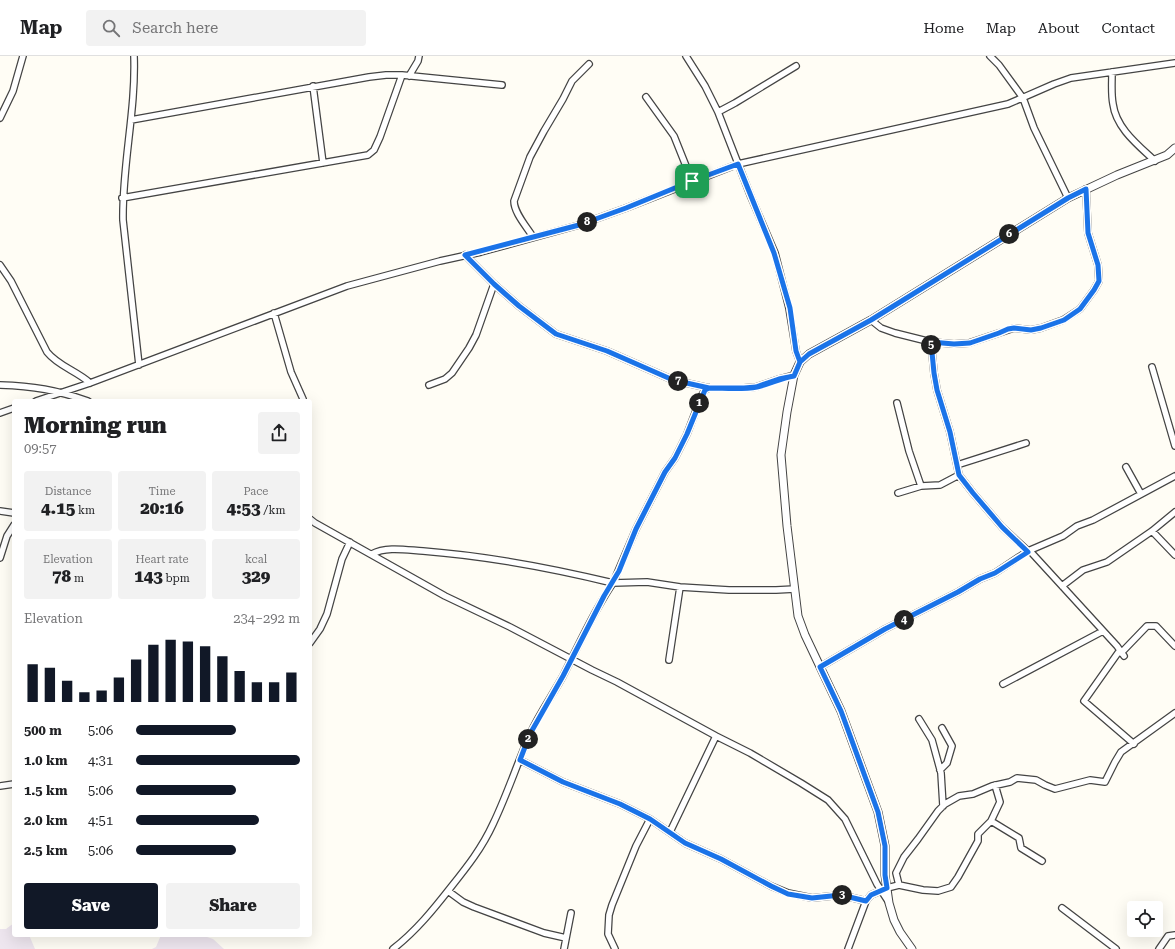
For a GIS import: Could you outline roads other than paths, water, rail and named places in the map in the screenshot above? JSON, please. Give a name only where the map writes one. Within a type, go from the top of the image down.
[{"type":"street","points":[[0,118],[13,91],[23,56]]},
{"type":"street","points":[[134,56],[133,99],[122,198],[123,220],[139,364]]},
{"type":"street","points":[[409,76],[418,61],[419,56]]},
{"type":"street","points":[[686,56],[705,86],[718,112],[774,253],[790,308],[796,351],[800,362]]},
{"type":"street","points":[[990,56],[999,65],[1023,98],[1034,128],[1068,198]]},
{"type":"street","points":[[42,399],[90,383],[347,286],[579,225],[738,164],[1008,104],[1071,78],[1175,63]]},
{"type":"street","points":[[533,237],[518,214],[514,201],[528,164],[544,130],[572,81],[589,64]]},
{"type":"street","points":[[718,112],[796,66]]},
{"type":"street","points":[[1112,72],[1113,104],[1119,123],[1132,139],[1155,161]]},
{"type":"street","points":[[131,120],[313,86],[386,75],[402,75],[502,85]]},
{"type":"street","points":[[122,198],[368,155],[374,150],[380,137],[402,75]]},
{"type":"street","points":[[313,86],[323,163]]},
{"type":"street","points":[[646,97],[678,143],[692,181]]},
{"type":"street","points":[[884,889],[885,846],[878,812],[841,711],[805,635],[798,616],[796,589],[787,526],[781,455],[786,412],[794,376],[800,362],[809,354],[871,320],[1068,198],[1086,189],[1155,161],[1167,155],[1175,148]]},
{"type":"street","points":[[871,320],[881,328],[931,342],[954,344],[970,343],[1008,329],[1014,328],[1031,330],[1064,320],[1080,309],[1099,281],[1098,265],[1088,233],[1086,189]]},
{"type":"street","points":[[465,255],[519,306],[556,334],[607,351],[673,380],[709,388],[756,387],[779,379],[794,376]]},
{"type":"street","points":[[0,265],[11,282],[50,356],[60,364],[82,376],[90,383]]},
{"type":"street","points":[[429,385],[445,379],[452,373],[469,348],[476,335],[494,284]]},
{"type":"street","points":[[274,313],[291,372],[303,399]]},
{"type":"street","points":[[931,342],[937,390],[950,432],[959,475],[1002,527],[1062,586],[1122,653]]},
{"type":"street","points":[[1152,367],[1175,446]]},
{"type":"street","points":[[0,385],[33,386],[63,392],[82,399]]},
{"type":"street","points":[[393,949],[408,938],[422,923],[468,865],[484,842],[493,824],[530,734],[563,676],[604,596],[613,583],[636,529],[665,472],[675,458],[687,434],[702,395],[705,390],[709,388]]},
{"type":"street","points":[[897,403],[909,451],[921,486]]},
{"type":"street","points":[[0,413],[12,409]]},
{"type":"street","points":[[957,465],[1026,443]]},
{"type":"street","points":[[1126,467],[1141,494]]},
{"type":"street","points":[[898,493],[921,486],[940,485],[959,475]]},
{"type":"street","points":[[820,667],[885,629],[958,592],[974,582],[995,573],[1029,552],[1063,536],[1077,526],[1094,520],[1175,476]]},
{"type":"street","points":[[0,511],[12,513]]},
{"type":"street","points":[[1062,586],[1083,570],[1108,562],[1152,531],[1175,512]]},
{"type":"street","points":[[312,521],[445,596],[510,627],[617,682],[750,753],[784,772],[828,800],[845,819],[884,889],[894,920],[900,932],[912,949]]},
{"type":"street","points":[[0,558],[7,536],[12,528]]},
{"type":"street","points":[[1152,531],[1175,555]]},
{"type":"street","points":[[312,640],[320,629],[327,614],[342,559],[350,542]]},
{"type":"street","points":[[372,554],[383,550],[401,550],[459,554],[563,570],[613,583],[647,582],[680,587],[729,590],[796,589]]},
{"type":"street","points":[[669,660],[680,587]]},
{"type":"street","points":[[1134,744],[1084,701],[1122,653],[1147,626],[1156,626],[1175,646]]},
{"type":"street","points":[[1003,684],[1103,631]]},
{"type":"street","points":[[899,885],[896,873],[904,857],[938,811],[959,796],[973,794],[995,785],[1010,782],[1017,778],[1036,780],[1056,789],[1090,780],[1105,782],[1122,752],[1145,734],[1175,714]]},
{"type":"street","points":[[919,719],[932,740],[940,770],[943,806]]},
{"type":"street","points":[[940,770],[947,763],[952,746],[942,728]]},
{"type":"street","points":[[670,832],[716,736]]},
{"type":"street","points":[[520,760],[563,782],[605,797],[650,819],[685,843],[721,859],[788,894],[812,898],[841,895],[866,901]]},
{"type":"street","points":[[0,786],[12,784]]},
{"type":"street","points":[[848,949],[866,901],[871,895],[884,889],[899,885],[923,890],[938,891],[951,887],[978,841],[978,834],[991,821],[1000,802],[995,785]]},
{"type":"street","points":[[615,949],[608,934],[609,915],[636,846],[650,819]]},
{"type":"street","points":[[991,821],[1019,838],[1021,848],[1042,860]]},
{"type":"street","points":[[448,891],[463,902],[474,907],[544,933],[566,938]]},
{"type":"street","points":[[1062,908],[1116,949]]},
{"type":"street","points":[[564,949],[571,913]]},
{"type":"street","points":[[1159,949],[1168,936],[1175,935]]}]
